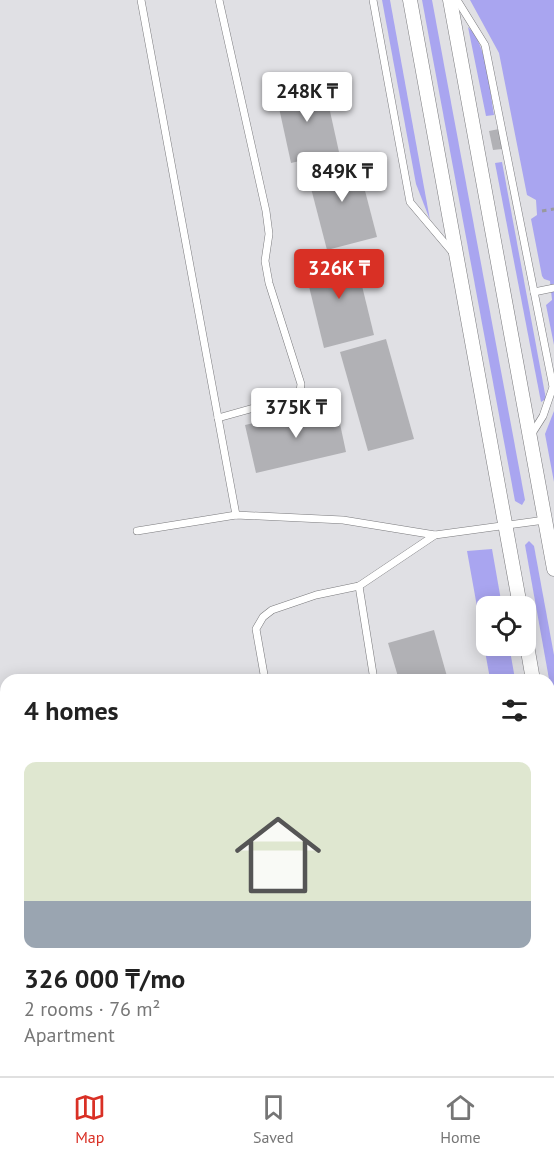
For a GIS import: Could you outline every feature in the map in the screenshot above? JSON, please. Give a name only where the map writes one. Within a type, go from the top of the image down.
[{"type":"street","points":[[410,0],[518,596]]},
{"type":"street","points":[[450,0],[554,569]]},
{"type":"street","points":[[529,656],[532,674]]},
{"type":"lane","points":[[141,0],[236,515]]},
{"type":"lane","points":[[218,418],[293,397],[300,391],[301,384],[269,283],[265,261],[269,234],[266,211],[219,0]]},
{"type":"lane","points":[[373,0],[410,202],[456,257]]},
{"type":"lane","points":[[457,0],[485,45],[553,387],[543,416],[530,437]]},
{"type":"lane","points":[[534,292],[554,288]]},
{"type":"lane","points":[[137,531],[236,515],[343,520],[435,536],[545,520]]},
{"type":"lane","points":[[264,674],[256,629],[263,617],[272,610],[316,595],[359,586],[435,536]]},
{"type":"lane","points":[[359,586],[373,674]]},
{"type":"path","points":[[542,211],[554,209]]},
{"type":"shaded area","points":[[382,0],[390,0],[430,220],[416,184]]},
{"type":"shaded area","points":[[422,0],[432,0],[525,500],[522,505],[515,501]]},
{"type":"shaded area","points":[[470,0],[554,0],[554,345],[546,305],[552,300],[550,281],[542,276],[531,219],[537,215],[536,200],[527,195],[499,53]]},
{"type":"shaded area","points":[[468,27],[480,44],[484,56],[494,115],[486,116]]},
{"type":"shaded area","points":[[502,162],[546,399],[541,402],[495,163]]},
{"type":"shaded area","points":[[554,411],[554,482],[545,434]]},
{"type":"shaded area","points":[[529,541],[534,546],[554,655],[554,674],[548,674],[536,596],[534,596],[525,545]]},
{"type":"shaded area","points":[[492,549],[500,596],[476,596],[476,601],[467,551]]},
{"type":"shaded area","points":[[486,656],[511,656],[514,674],[489,674]]},
{"type":"building","points":[[324,84],[339,152],[291,163],[276,94]]},
{"type":"building","points":[[499,129],[502,149],[493,150],[489,131]]},
{"type":"building","points":[[356,156],[377,237],[327,250],[306,169]]},
{"type":"building","points":[[354,253],[374,335],[324,348],[304,266]]},
{"type":"building","points":[[386,339],[414,439],[368,451],[340,352]]},
{"type":"building","points":[[336,405],[346,452],[256,473],[245,425]]},
{"type":"building","points":[[434,630],[446,674],[397,674],[388,643]]}]
